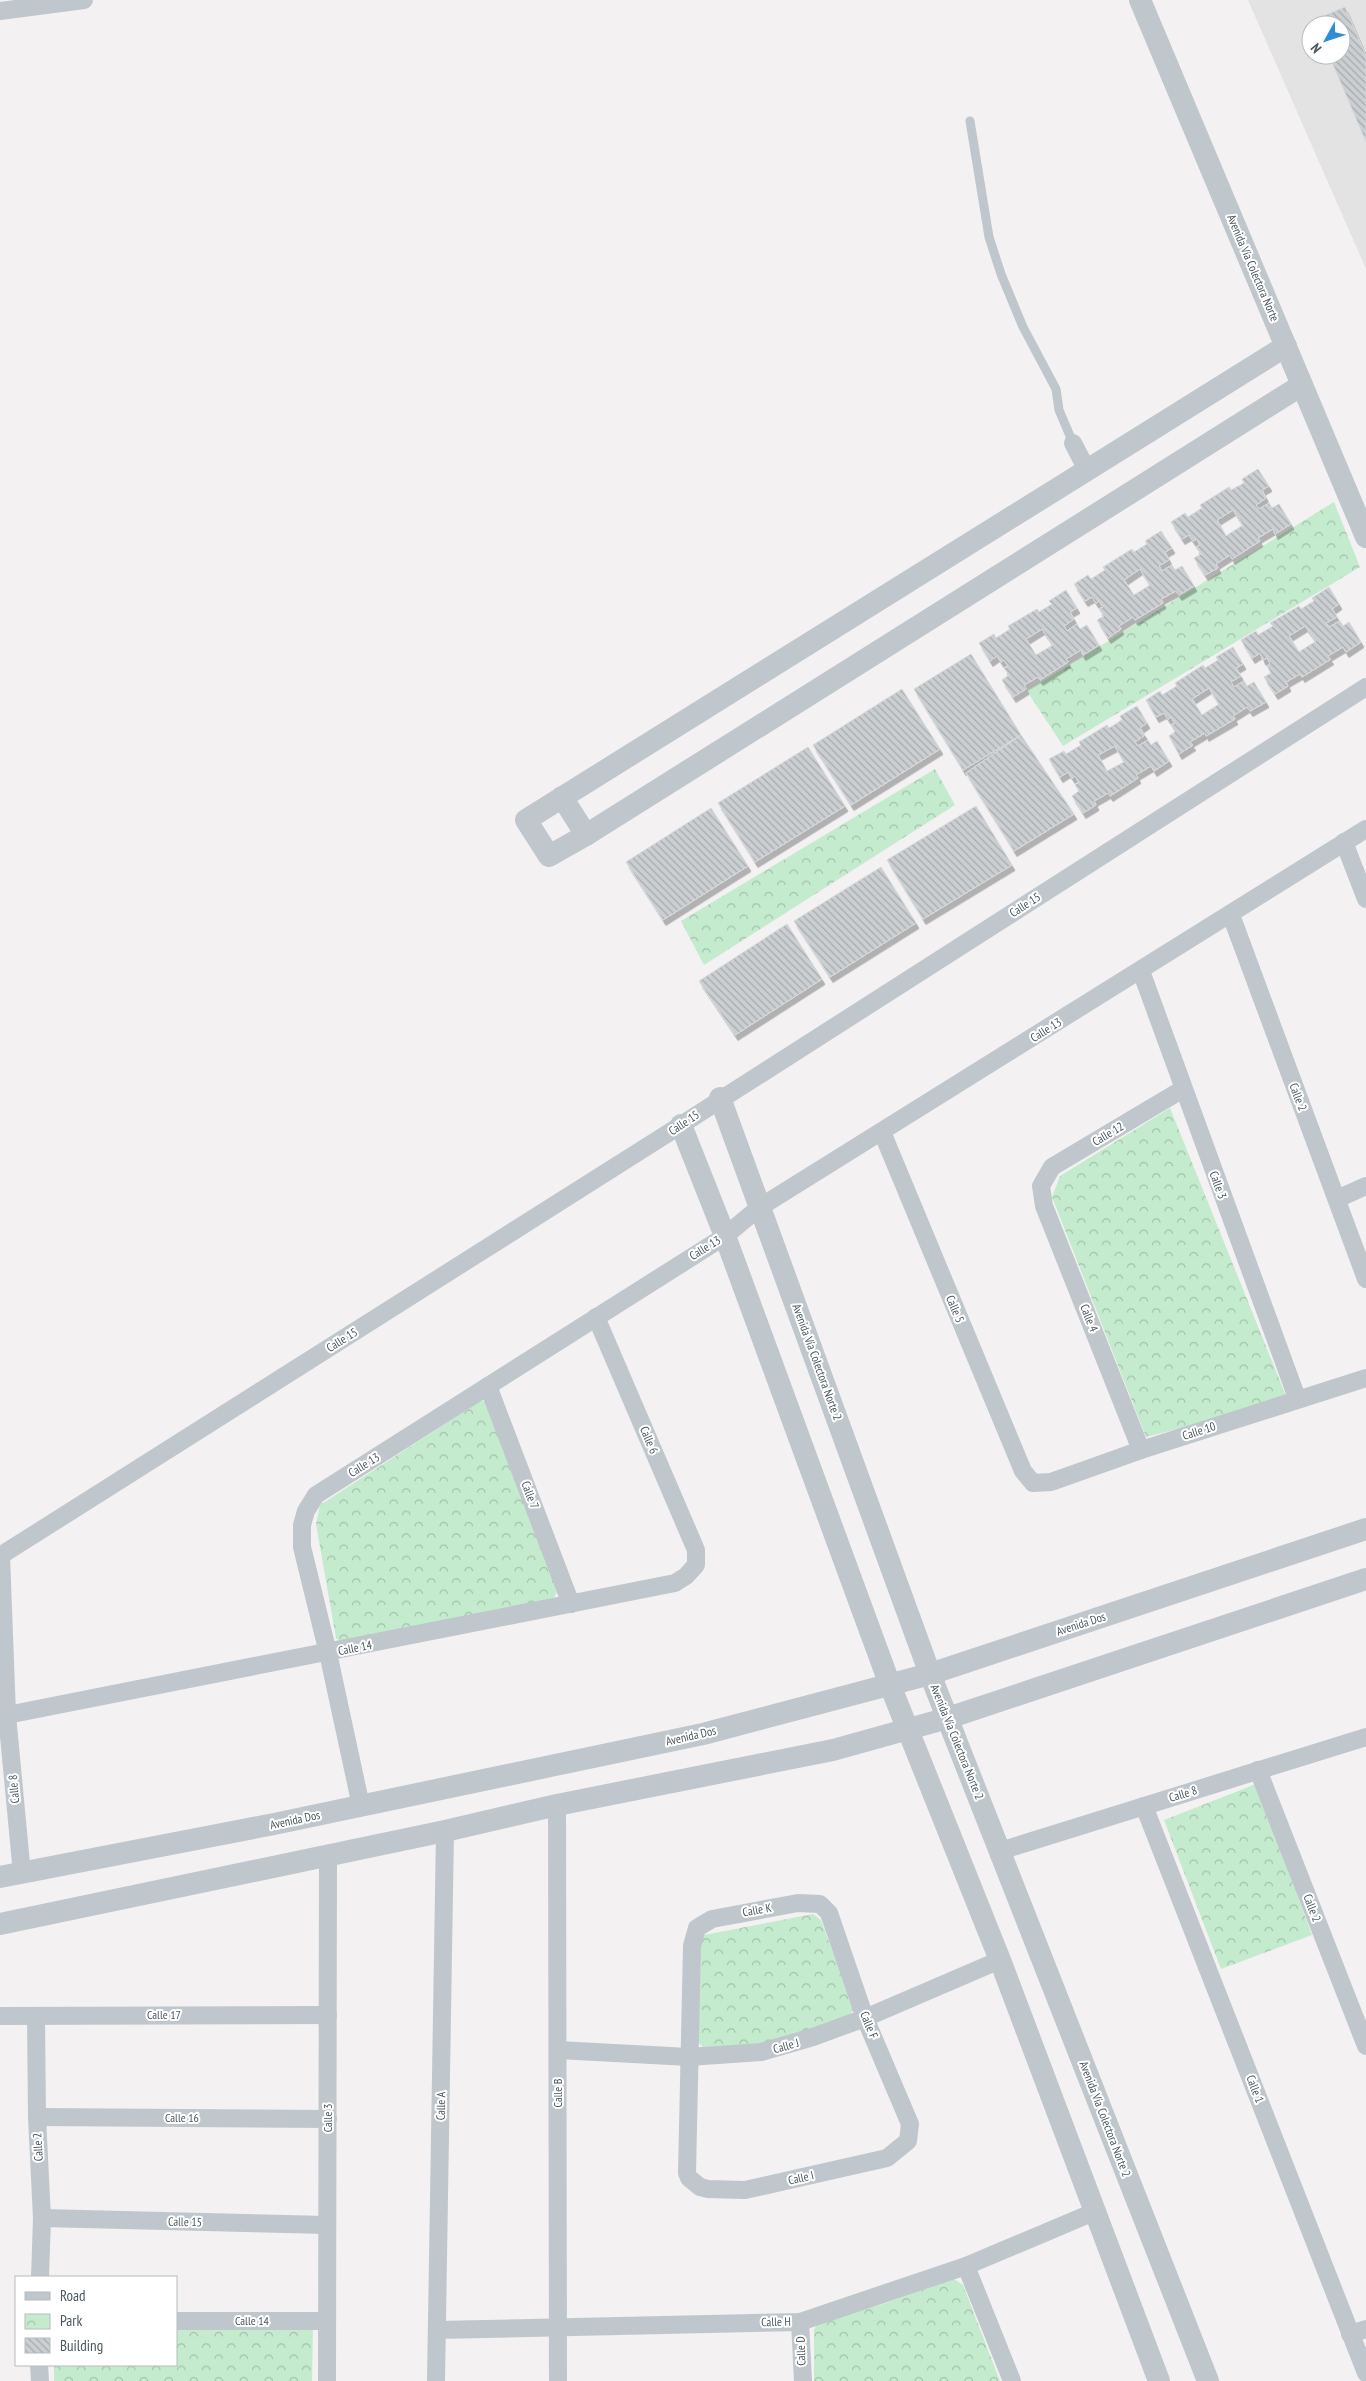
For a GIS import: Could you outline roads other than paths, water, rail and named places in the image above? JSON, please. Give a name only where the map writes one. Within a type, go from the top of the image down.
[{"type":"street","points":[[0,11],[84,0]]},
{"type":"street","name":"Avenida Vía Colectora Norte","points":[[1140,0],[1366,537]]},
{"type":"street","points":[[1286,346],[526,820],[549,856],[586,835],[1302,385]]},
{"type":"street","points":[[1073,443],[1088,470]]},
{"type":"street","name":"Calle 15","points":[[1,1555],[681,1126],[720,1098],[1366,687]]},
{"type":"street","points":[[562,797],[586,835]]},
{"type":"street","name":"Calle 13","points":[[361,1806],[328,1653],[302,1547],[302,1525],[306,1510],[316,1495],[725,1236],[760,1207],[1230,916],[1366,829]]},
{"type":"street","points":[[1344,842],[1366,899]]},
{"type":"street","name":"Calle 2","points":[[1230,916],[1366,1279]]},
{"type":"street","name":"Calle 3","points":[[1141,970],[1297,1398]]},
{"type":"street","name":"Calle 12","points":[[1041,1186],[1052,1167],[1183,1089]]},
{"type":"street","name":"Avenida Vía Colectora Norte 2","points":[[720,1098],[930,1674],[1208,2381]]},
{"type":"street","points":[[681,1126],[725,1236],[890,1685],[1000,1960],[1159,2381]]},
{"type":"street","name":"Calle 5","points":[[882,1132],[1023,1471],[1033,1483]]},
{"type":"street","name":"Calle 4","points":[[1041,1186],[1044,1206],[1141,1450]]},
{"type":"street","points":[[1337,1199],[1366,1186]]},
{"type":"street","name":"Calle 6","points":[[596,1317],[696,1550],[696,1565]]},
{"type":"street","name":"Calle 10","points":[[1033,1483],[1051,1482],[1297,1398],[1366,1378]]},
{"type":"street","name":"Calle 7","points":[[488,1386],[571,1604]]},
{"type":"street","name":"Avenida Dos","points":[[11,1876],[361,1806],[703,1734],[930,1674],[1366,1529]]},
{"type":"street","name":"Calle 8","points":[[1,1555],[11,1876]]},
{"type":"street","name":"Calle 14","points":[[7,1715],[675,1583],[686,1576],[696,1565]]},
{"type":"street","points":[[0,1924],[328,1856],[557,1805],[833,1750],[948,1718],[1366,1579]]},
{"type":"street","name":"Calle 8","points":[[1000,1850],[1366,1737]]},
{"type":"street","name":"Calle 2","points":[[1258,1770],[1366,2046]]},
{"type":"street","name":"Calle B","points":[[557,1805],[558,2381]]},
{"type":"street","name":"Calle 1","points":[[1144,1806],[1358,2332],[1366,2373]]},
{"type":"street","name":"Calle A","points":[[436,2381],[445,1831]]},
{"type":"street","name":"Calle 3","points":[[327,2381],[328,1856]]},
{"type":"street","name":"Calle K","points":[[689,2057],[692,1946],[697,1928],[712,1919],[798,1903],[820,1904]]},
{"type":"street","name":"Calle F","points":[[820,1904],[828,1913],[865,2018],[910,2124],[908,2141],[904,2146]]},
{"type":"street","name":"Calle J","points":[[558,2050],[689,2057],[761,2052],[814,2038],[1000,1960]]},
{"type":"street","name":"Calle 17","points":[[0,2016],[328,2015]]},
{"type":"street","name":"Calle 2","points":[[36,2016],[37,2117],[42,2218],[40,2276]]},
{"type":"street","name":"Calle I","points":[[689,2057],[688,2173],[695,2183],[708,2189],[745,2190],[886,2158],[904,2146]]},
{"type":"street","name":"Calle 16","points":[[37,2117],[328,2118]]},
{"type":"street","name":"Calle H","points":[[437,2330],[800,2322],[966,2266],[1094,2212]]},
{"type":"street","name":"Calle 15","points":[[42,2218],[327,2225]]},
{"type":"street","points":[[966,2266],[1012,2381]]},
{"type":"street","name":"Calle 14","points":[[178,2321],[327,2321]]},
{"type":"street","name":"Calle D","points":[[800,2322],[803,2381]]},
{"type":"street","points":[[39,2366],[40,2381]]},
{"type":"lane","points":[[970,121],[989,237],[1023,327],[1056,389],[1060,410],[1073,443]]}]
